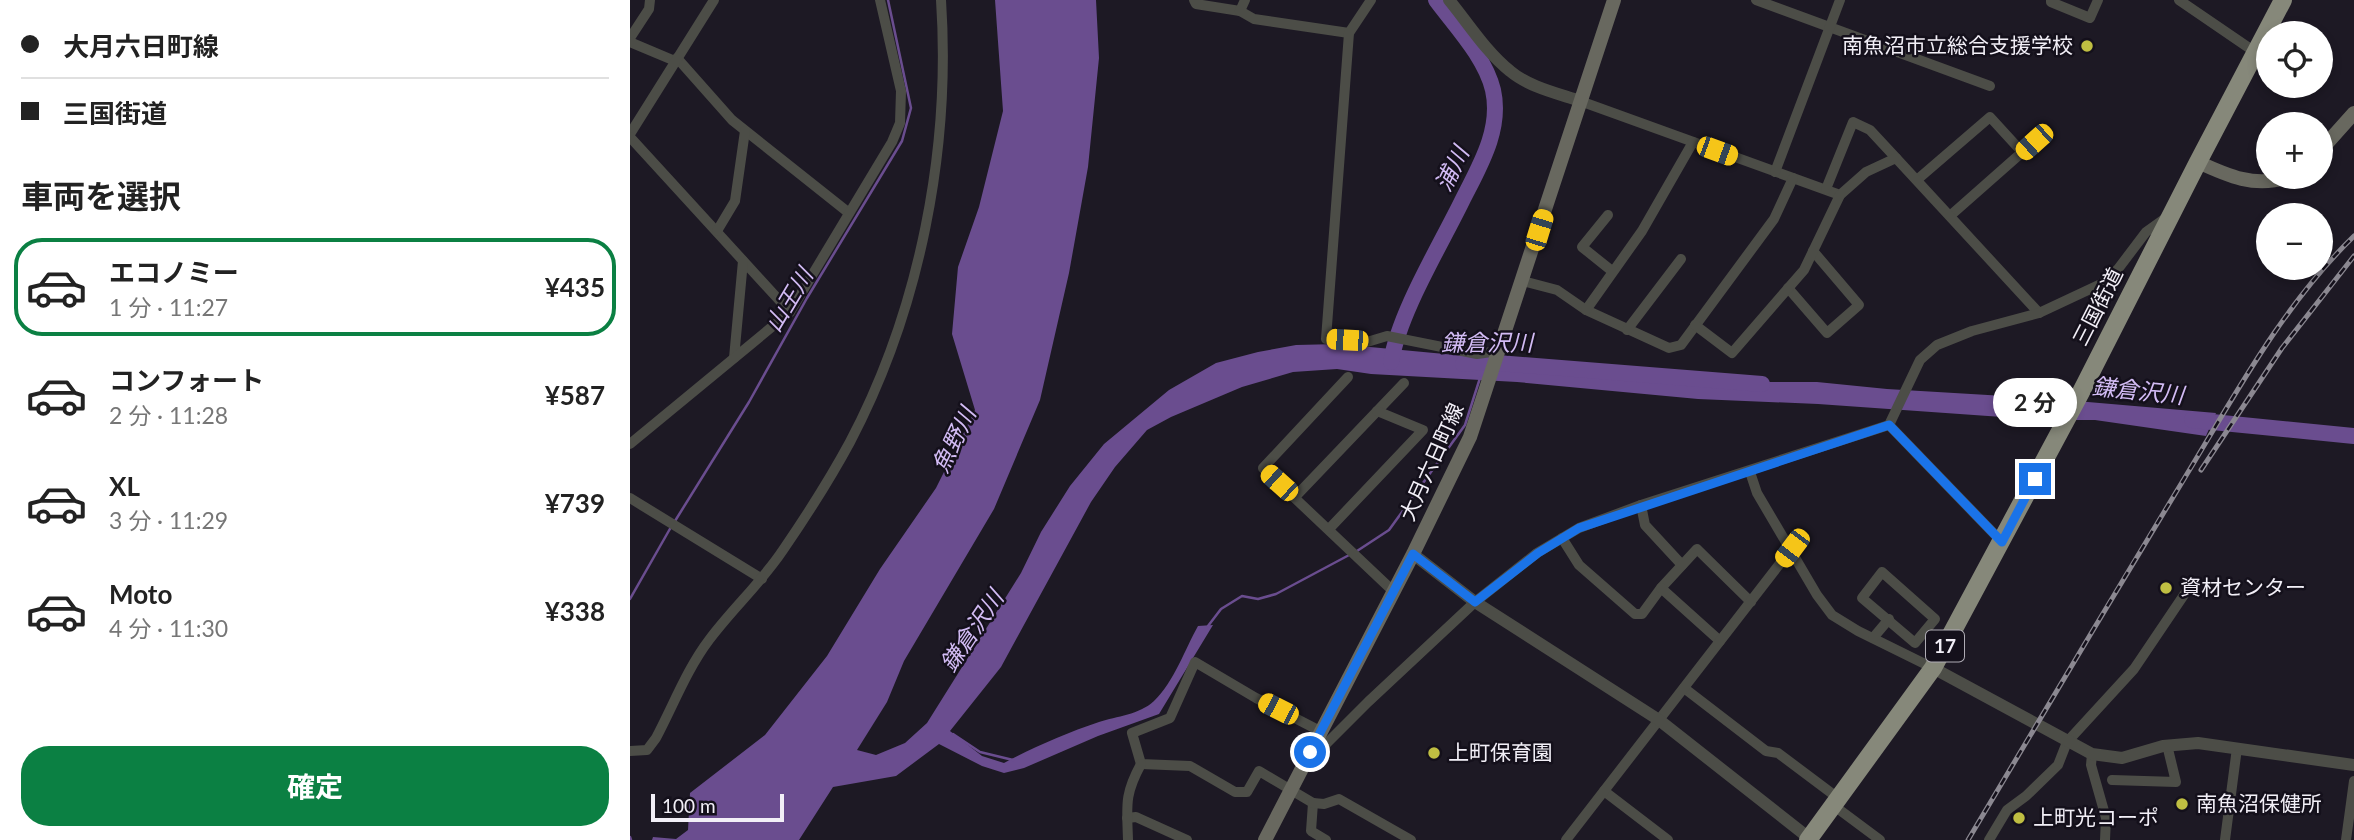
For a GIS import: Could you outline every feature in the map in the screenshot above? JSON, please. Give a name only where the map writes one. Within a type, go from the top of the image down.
[{"type":"highway","name":"三国街道","points":[[1808,839],[1933,668],[2080,394],[2283,0]]},
{"type":"main road","name":"大月六日町線","points":[[1265,840],[1462,456],[1523,281],[1614,0]]},
{"type":"main road","points":[[2333,136],[2354,113]]},
{"type":"main road","points":[[2198,162],[2230,176],[2256,180]]},
{"type":"street","points":[[650,0],[649,9],[630,40],[676,59],[745,131],[849,213]]},
{"type":"street","points":[[713,0],[630,135],[790,312]]},
{"type":"street","points":[[630,444],[790,312],[892,142],[900,123],[901,91],[880,0]]},
{"type":"street","points":[[630,751],[647,750],[656,738],[708,641],[762,579],[819,495],[850,440],[883,369],[904,308],[929,208],[938,141],[944,52],[941,0]]},
{"type":"street","points":[[1194,0],[1196,4],[1240,11],[1254,19],[1349,33]]},
{"type":"street","points":[[1240,11],[1245,0]]},
{"type":"street","points":[[1371,0],[1349,33],[1326,339],[1367,342],[1387,336],[1477,354],[1499,351]]},
{"type":"street","points":[[1449,0],[1495,57],[1511,72],[1534,86],[1840,195]]},
{"type":"street","points":[[1756,0],[1990,86]]},
{"type":"street","points":[[1775,172],[1840,0]]},
{"type":"street","points":[[2051,0],[2090,18],[2098,0]]},
{"type":"street","points":[[2179,0],[2255,52]]},
{"type":"street","points":[[1918,179],[1990,117],[2022,152]]},
{"type":"street","points":[[1826,189],[1853,122],[1870,130],[2039,313]]},
{"type":"street","points":[[717,231],[735,201],[745,131]]},
{"type":"street","points":[[1951,215],[2045,132]]},
{"type":"street","points":[[1586,310],[1642,231],[1693,142]]},
{"type":"street","points":[[1695,326],[1732,353],[1804,270],[1840,195],[1866,172],[1896,158]]},
{"type":"street","points":[[1523,281],[1557,290],[1586,310],[1669,348],[1681,345],[1774,219],[1793,178]]},
{"type":"street","points":[[1300,772],[1327,742],[1475,602],[1538,553],[1579,528],[1642,505],[1889,425],[1920,360],[1937,345],[1972,331],[2039,313],[2103,283],[2118,269],[2146,232],[2172,213]]},
{"type":"street","points":[[1608,215],[1582,247],[1612,271]]},
{"type":"street","points":[[1788,288],[1827,333],[1859,305],[1813,251]]},
{"type":"street","points":[[1627,330],[1681,259]]},
{"type":"street","points":[[734,358],[743,261]]},
{"type":"street","points":[[1348,377],[1263,468],[1393,591]]},
{"type":"street","points":[[1296,497],[1404,383]]},
{"type":"street","points":[[1329,529],[1423,429],[1377,411]]},
{"type":"street","points":[[1889,425],[2002,542]]},
{"type":"street","points":[[1750,472],[1757,493],[1792,548],[1817,595],[1832,615],[2067,742],[2092,754],[2122,758],[2167,745],[2198,743],[2354,765]]},
{"type":"street","points":[[630,498],[762,579]]},
{"type":"street","points":[[1642,505],[1645,525],[1682,565]]},
{"type":"street","points":[[1562,538],[1579,565],[1635,614],[1642,614],[1661,588],[1697,549],[1751,602]]},
{"type":"street","points":[[1566,840],[1792,548]]},
{"type":"street","points":[[1413,554],[1475,602],[1660,720],[1808,839]]},
{"type":"street","points":[[1882,572],[1935,620],[1915,643],[1889,619],[1862,597],[1882,572]]},
{"type":"street","points":[[1989,840],[2007,810],[2059,765],[2067,742],[2134,669],[2192,583]]},
{"type":"street","points":[[1661,588],[1720,641]]},
{"type":"street","points":[[1872,638],[1889,619]]},
{"type":"street","points":[[1128,840],[1127,802],[1130,784],[1141,764],[1132,733],[1170,718],[1195,662],[1320,731]]},
{"type":"street","points":[[1684,688],[1766,751],[1778,753],[1880,840]]},
{"type":"street","points":[[2112,780],[2176,782],[2167,745]]},
{"type":"street","points":[[2225,840],[2237,748]]},
{"type":"street","points":[[2092,754],[2091,765],[2106,818],[2105,840]]},
{"type":"street","points":[[1141,764],[1190,766],[1235,792],[1247,792],[1259,771],[1313,803],[1324,804],[1339,799],[1411,840]]},
{"type":"street","points":[[2346,840],[2354,781]]},
{"type":"street","points":[[1604,791],[1668,840]]},
{"type":"street","points":[[1313,803],[1311,836],[1326,840]]},
{"type":"street","points":[[1127,818],[1136,817],[1187,840]]},
{"type":"shaded area","points":[[995,0],[1096,0],[1099,58],[1088,167],[1069,273],[1040,400],[994,509],[904,661],[887,702],[857,750],[876,755],[905,743],[927,723],[1021,573],[1041,532],[1070,486],[1104,444],[1169,390],[1216,363],[1258,352],[1296,345],[1338,344],[1466,356],[1516,368],[1699,382],[1817,382],[2216,413],[2206,436],[2095,420],[2046,420],[1818,404],[1698,399],[1517,382],[1371,374],[1337,369],[1293,372],[1242,387],[1147,430],[1115,467],[1091,502],[1001,667],[950,731],[982,756],[1004,763],[1074,731],[1135,712],[1148,706],[1161,693],[1198,626],[1213,625],[1159,714],[1098,736],[1024,768],[1004,773],[982,766],[939,744],[896,776],[833,787],[799,840],[652,840],[653,837],[676,839],[688,830],[690,793],[765,735],[827,656],[880,569],[936,488],[975,410],[952,334],[958,267],[979,207],[1003,111]]},
{"type":"waterway","name":"山王川","points":[[675,521],[749,402],[807,298],[902,141],[911,108],[888,0]]},
{"type":"waterway","name":"浦川","points":[[1391,362],[1395,343],[1411,302],[1482,161],[1492,134],[1494,119],[1493,90],[1484,66],[1436,0]]},
{"type":"waterway","name":"鎌倉沢川","points":[[1463,364],[1485,362],[1762,384]]},
{"type":"waterway","points":[[1357,551],[1389,530],[1465,425],[1480,378]]},
{"type":"waterway","name":"鎌倉沢川","points":[[2192,420],[2354,436]]},
{"type":"waterway","name":"山王川","points":[[630,599],[671,527]]},
{"type":"waterway","points":[[1208,626],[1221,609],[1242,596],[1258,599],[1276,594],[1351,554]]},
{"type":"waterway","points":[[953,734],[980,752],[1013,760]]},
{"type":"railway","points":[[1968,840],[2262,352],[2305,291],[2354,236]]},
{"type":"railway","points":[[2201,470],[2282,348],[2354,256]]},
{"type":"place","name":"南魚沼市立総合支援学校","points":[[2087,46]]},
{"type":"place","name":"資材センター","points":[[2166,588]]},
{"type":"place","name":"上町保育園","points":[[1434,753]]},
{"type":"place","name":"南魚沼保健所","points":[[2182,804]]},
{"type":"place","name":"上町光コーポ","points":[[2019,818]]},
{"type":"route","points":[[1310,752],[1413,554],[1475,602],[1538,553],[1579,528],[1889,425],[2002,542],[2035,479]]},
{"type":"water label","name":"魚野川","points":[[954,440]]}]
